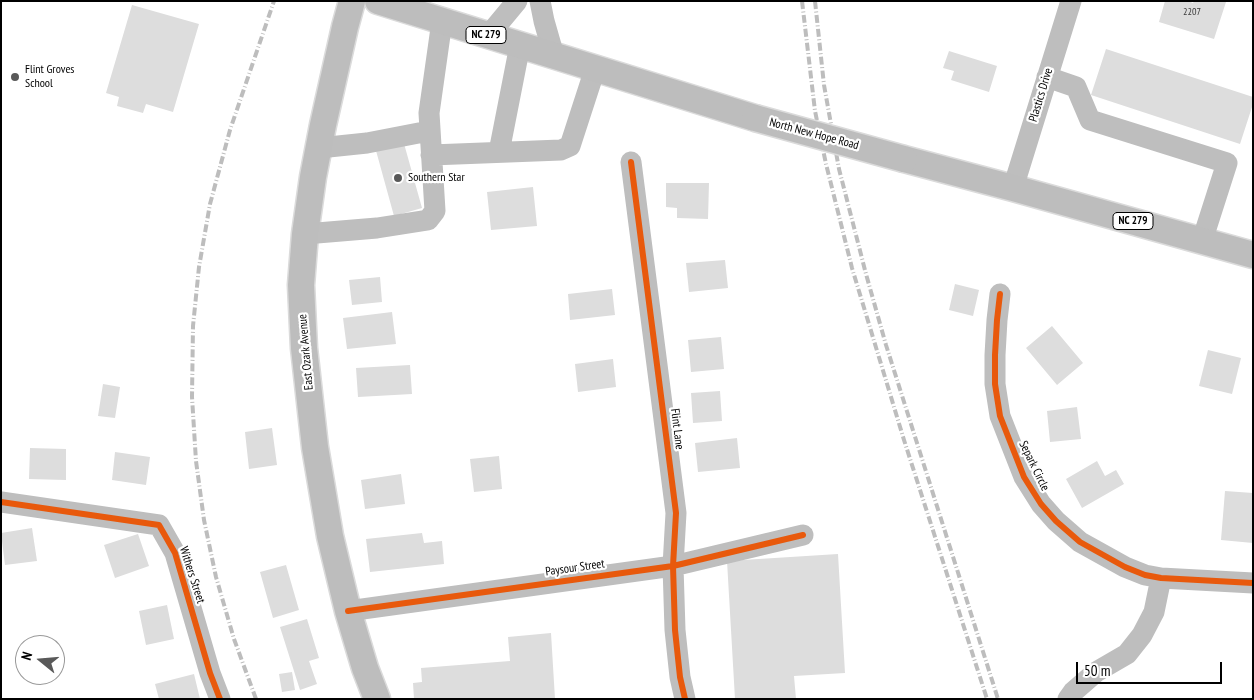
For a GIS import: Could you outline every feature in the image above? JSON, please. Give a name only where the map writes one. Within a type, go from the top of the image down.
[{"type":"main road","name":"East Ozark Avenue","points":[[352,1],[323,125],[305,234],[301,285],[306,366],[315,447],[328,526],[348,611],[376,699]]},
{"type":"main road","name":"North New Hope Road","points":[[378,1],[755,118],[1253,256]]},
{"type":"street","points":[[488,36],[517,1]]},
{"type":"street","points":[[540,1],[554,56]]},
{"type":"street","name":"Plastics Drive","points":[[1013,188],[1071,1]]},
{"type":"street","points":[[305,234],[377,228],[428,220],[435,211],[429,113],[442,21]]},
{"type":"street","points":[[499,152],[520,45]]},
{"type":"street","points":[[431,155],[561,150],[570,146],[595,69]]},
{"type":"street","points":[[1046,77],[1076,87],[1090,120],[1227,163],[1202,241]]},
{"type":"street","points":[[319,148],[367,143],[429,131]]},
{"type":"street","name":"Flint Lane","points":[[631,162],[676,512],[673,566],[675,630],[680,677],[685,699]]},
{"type":"street","name":"Separk Circle","points":[[1000,294],[995,355],[995,384],[1000,416],[1024,477],[1040,504],[1056,522],[1080,542],[1124,567],[1145,575],[1161,578],[1253,583]]},
{"type":"street","name":"Withers Street","points":[[1,502],[159,525],[175,553],[210,673],[220,699]]},
{"type":"street","name":"Paysour Street","points":[[348,611],[673,566],[803,534]]},
{"type":"street","points":[[1068,699],[1073,692],[1096,672],[1127,654],[1142,635],[1154,612],[1161,578]]},
{"type":"building","points":[[1165,1],[1188,1],[1193,3],[1194,1],[1226,2],[1214,39],[1159,22]]},
{"type":"building","points":[[132,5],[199,24],[173,112],[146,104],[143,113],[117,106],[119,97],[106,93]]},
{"type":"building","points":[[1106,49],[1253,97],[1253,104],[1240,144],[1091,95]]},
{"type":"building","points":[[949,51],[997,66],[989,92],[951,80],[954,71],[943,68]]},
{"type":"building","name":"Southern Star","points":[[403,140],[422,208],[394,216],[375,147]]},
{"type":"building","points":[[666,183],[709,183],[708,219],[677,218],[677,208],[666,207]]},
{"type":"building","points":[[533,187],[537,226],[491,230],[487,192]]},
{"type":"building","points":[[725,260],[728,288],[689,292],[686,263]]},
{"type":"building","points":[[380,277],[382,302],[352,305],[349,280]]},
{"type":"building","points":[[955,284],[979,290],[973,316],[949,310]]},
{"type":"building","points":[[612,289],[615,315],[570,320],[568,294]]},
{"type":"building","points":[[392,312],[396,344],[347,349],[343,318]]},
{"type":"building","points":[[1052,326],[1083,363],[1057,385],[1026,348]]},
{"type":"building","points":[[721,337],[724,369],[691,372],[688,340]]},
{"type":"building","points":[[1208,350],[1241,358],[1232,394],[1199,386]]},
{"type":"building","points":[[613,359],[616,387],[578,392],[575,364]]},
{"type":"building","points":[[410,365],[412,394],[358,397],[356,368]]},
{"type":"building","points":[[103,384],[120,387],[115,418],[98,416]]},
{"type":"building","points":[[720,391],[722,421],[693,423],[691,393]]},
{"type":"building","points":[[1077,407],[1081,439],[1050,442],[1047,411]]},
{"type":"building","points":[[272,428],[277,465],[249,469],[245,432]]},
{"type":"building","points":[[737,438],[740,468],[698,472],[695,443]]},
{"type":"building","points":[[30,448],[66,449],[66,480],[29,479]]},
{"type":"building","points":[[115,452],[150,457],[146,485],[112,480]]},
{"type":"building","points":[[499,456],[502,489],[474,492],[470,459]]},
{"type":"building","points":[[1097,461],[1105,476],[1116,470],[1124,484],[1082,508],[1066,479]]},
{"type":"building","points":[[401,474],[405,504],[365,509],[361,480]]},
{"type":"building","points":[[1225,491],[1253,493],[1253,543],[1221,540]]},
{"type":"building","points":[[32,528],[37,561],[5,565],[1,533]]},
{"type":"building","points":[[422,533],[424,543],[442,541],[444,564],[370,572],[366,539]]},
{"type":"building","points":[[138,534],[149,566],[115,578],[104,545]]},
{"type":"building","points":[[838,554],[845,673],[794,676],[796,699],[735,699],[727,561]]},
{"type":"building","points":[[286,565],[299,610],[273,618],[260,572]]},
{"type":"building","points":[[167,605],[174,639],[146,645],[139,611]]},
{"type":"building","points":[[307,619],[319,658],[309,661],[317,684],[300,690],[280,627]]},
{"type":"building","points":[[551,633],[555,699],[414,699],[413,683],[422,682],[421,668],[510,661],[508,637]]},
{"type":"building","points":[[292,672],[295,690],[282,692],[279,674]]},
{"type":"building","points":[[194,674],[200,699],[159,699],[155,684]]},
{"type":"railway","points":[[256,699],[234,639],[216,577],[204,520],[196,461],[192,397],[193,326],[199,267],[210,204],[230,130],[274,1]]},
{"type":"railway","points":[[802,1],[815,111],[852,268],[904,440],[987,699]]},
{"type":"railway","points":[[815,1],[824,85],[839,169],[866,274],[886,345],[998,699]]},
{"type":"cycle path","points":[[631,162],[676,513],[673,566],[675,630],[680,677],[685,699]]},
{"type":"cycle path","points":[[1000,294],[995,355],[995,384],[1000,416],[1024,477],[1041,504],[1056,521],[1080,542],[1125,567],[1145,575],[1161,578],[1253,583]]},
{"type":"cycle path","points":[[1,502],[159,525],[175,553],[210,673],[220,699]]},
{"type":"cycle path","points":[[348,611],[673,566],[803,535]]},
{"type":"place","name":"Flint Groves School","points":[[15,77]]},
{"type":"place","name":"Southern Star","points":[[398,178]]}]
